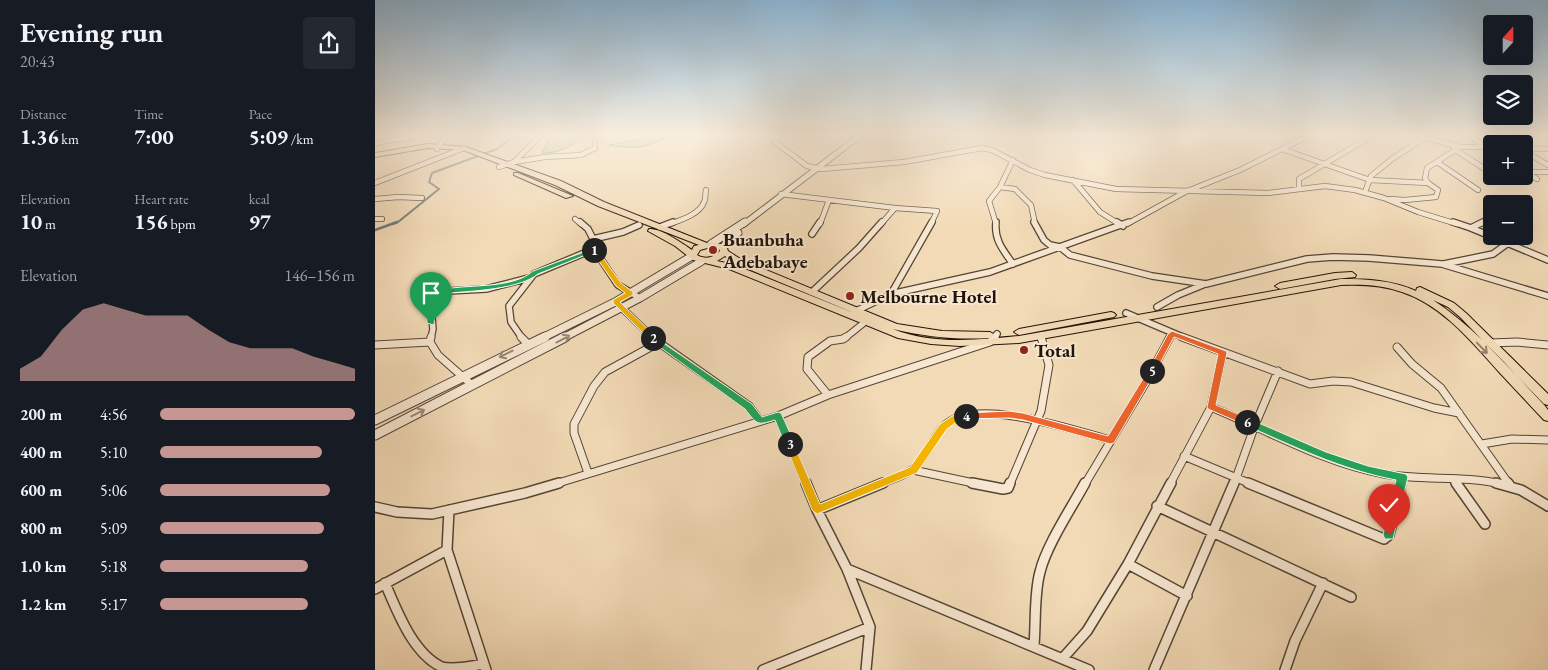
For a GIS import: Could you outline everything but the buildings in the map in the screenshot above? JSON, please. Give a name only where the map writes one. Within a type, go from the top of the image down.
[{"type":"highway","points":[[495,165],[579,200],[724,250],[739,262],[812,292],[865,322],[918,340],[947,343],[1041,335],[1341,282],[1372,280],[1425,298],[1451,316],[1463,326],[1548,416]]},
{"type":"highway","points":[[516,165],[587,197],[598,205],[639,226],[679,244],[692,255],[704,260],[732,267],[852,313],[920,333],[993,338],[1335,276],[1409,286],[1432,294],[1451,305],[1475,326],[1548,401]]},
{"type":"highway","points":[[692,255],[697,248],[709,244]]},
{"type":"highway","points":[[704,260],[718,257],[724,250]]},
{"type":"highway","points":[[1463,326],[1475,326]]},
{"type":"street","points":[[375,183],[420,165]]},
{"type":"street","points":[[499,167],[504,165]]},
{"type":"street","points":[[806,165],[818,169],[864,165]]},
{"type":"street","points":[[724,250],[733,237],[823,165]]},
{"type":"street","points":[[818,169],[823,165]]},
{"type":"street","points":[[1011,165],[1000,188],[989,201],[996,220],[995,232],[999,244],[1013,264]]},
{"type":"street","points":[[1022,165],[1030,170],[1116,188],[1185,192],[1268,193],[1338,187],[1384,198],[1418,212],[1483,233]]},
{"type":"street","points":[[852,313],[891,294],[990,272],[1123,226],[1185,192],[1249,165]]},
{"type":"street","points":[[1299,189],[1299,179],[1320,165]]},
{"type":"street","points":[[1330,165],[1369,180],[1428,183],[1438,190],[1436,197],[1405,200],[1384,198]]},
{"type":"street","points":[[1365,192],[1369,180],[1385,165]]},
{"type":"street","points":[[1428,183],[1425,173],[1427,168],[1432,165]]},
{"type":"street","points":[[1442,165],[1478,190]]},
{"type":"street","points":[[1533,171],[1548,172]]},
{"type":"street","points":[[1533,177],[1537,180]]},
{"type":"street","points":[[1073,180],[1100,212],[1123,226]]},
{"type":"street","points":[[1000,188],[1015,189],[1031,204],[1033,220],[1044,240],[1050,245],[1060,247],[1071,255],[1107,266],[1152,276],[1206,284]]},
{"type":"street","points":[[660,228],[696,211],[704,203],[706,190]]},
{"type":"street","points":[[709,244],[733,231],[784,195],[939,212],[891,294]]},
{"type":"street","points":[[375,199],[398,197],[422,198]]},
{"type":"street","points":[[812,234],[823,219],[829,200]]},
{"type":"street","points":[[812,292],[859,248],[895,208]]},
{"type":"street","points":[[375,218],[382,219]]},
{"type":"street","points":[[575,219],[588,229],[593,239],[594,249],[618,285],[640,298]]},
{"type":"street","points":[[1471,228],[1483,223]]},
{"type":"street","points":[[593,239],[639,226]]},
{"type":"street","points":[[1442,264],[1493,254],[1505,245]]},
{"type":"street","points":[[1513,245],[1548,260]]},
{"type":"street","points":[[528,344],[520,337],[510,320],[509,306],[529,278],[536,272],[594,249]]},
{"type":"street","points":[[375,436],[619,305],[630,293],[692,255]]},
{"type":"street","points":[[1157,307],[1178,295],[1206,284],[1289,263],[1333,257],[1409,260],[1442,264],[1548,296]]},
{"type":"street","points":[[375,420],[528,344],[619,305],[640,298],[704,260]]},
{"type":"street","points":[[472,385],[438,355],[430,342],[433,329],[431,308],[448,291],[486,288],[529,278]]},
{"type":"street","points":[[439,284],[448,291]]},
{"type":"street","points":[[619,305],[658,343],[749,406],[760,421]]},
{"type":"street","points":[[1126,313],[1172,334],[1310,384],[1326,381],[1360,384],[1444,411],[1459,413]]},
{"type":"street","points":[[828,395],[807,369],[808,357],[830,341],[843,339],[865,322]]},
{"type":"street","points":[[1034,645],[1037,607],[1036,590],[1040,570],[1055,538],[1172,334]]},
{"type":"street","points":[[913,470],[1003,489],[1009,488],[1041,411],[1049,365],[1041,335]]},
{"type":"street","points":[[375,507],[420,514],[449,510],[525,493],[778,416],[828,395],[993,338]]},
{"type":"street","points":[[375,345],[430,342]]},
{"type":"street","points":[[1491,343],[1517,342],[1548,345]]},
{"type":"street","points":[[588,473],[574,432],[574,424],[593,386],[605,372],[658,343]]},
{"type":"street","points":[[1397,347],[1412,364],[1441,388],[1510,486]]},
{"type":"street","points":[[1063,658],[1087,631],[1128,564],[1211,407],[1223,353]]},
{"type":"street","points":[[1154,670],[1236,479],[1277,371]]},
{"type":"street","points":[[1211,407],[1323,454],[1368,470],[1402,477],[1487,482],[1510,486],[1531,495],[1548,506]]},
{"type":"street","points":[[817,510],[913,470],[944,426],[955,419],[982,414],[1009,414],[1110,440]]},
{"type":"street","points":[[778,416],[817,510],[847,569],[870,627],[866,670]]},
{"type":"street","points":[[1482,444],[1511,439],[1548,440]]},
{"type":"street","points":[[1184,456],[1236,479],[1384,538],[1389,535],[1402,477]]},
{"type":"street","points":[[1454,480],[1485,524]]},
{"type":"street","points":[[1157,506],[1351,597]]},
{"type":"street","points":[[385,583],[418,649],[443,668],[485,667],[447,550],[449,510]]},
{"type":"street","points":[[375,589],[447,550]]},
{"type":"street","points":[[1128,564],[1187,596]]},
{"type":"street","points":[[847,569],[1034,645],[1089,670]]},
{"type":"street","points":[[1285,670],[1295,641],[1323,583]]},
{"type":"street","points":[[763,670],[870,627]]},
{"type":"waterway","points":[[393,224],[439,189],[429,182],[432,173],[453,165]]},
{"type":"waterway","points":[[375,230],[397,222]]},
{"type":"place","name":"Buanbuha Adebabaye","points":[[713,250]]},
{"type":"place","name":"Melbourne Hotel","points":[[850,296]]},
{"type":"place","name":"Total","points":[[1024,350]]},
{"type":"route","points":[[431,323],[431,308],[448,291],[486,288],[529,278],[536,272],[594,249],[618,285],[630,293],[615,302],[658,343],[749,406],[760,421],[778,416],[817,510],[913,470],[944,426],[955,419],[966,416],[982,414],[1023,416],[1110,440],[1146,382],[1172,334],[1223,353],[1211,407],[1323,454],[1368,470],[1402,477],[1389,535]]}]
